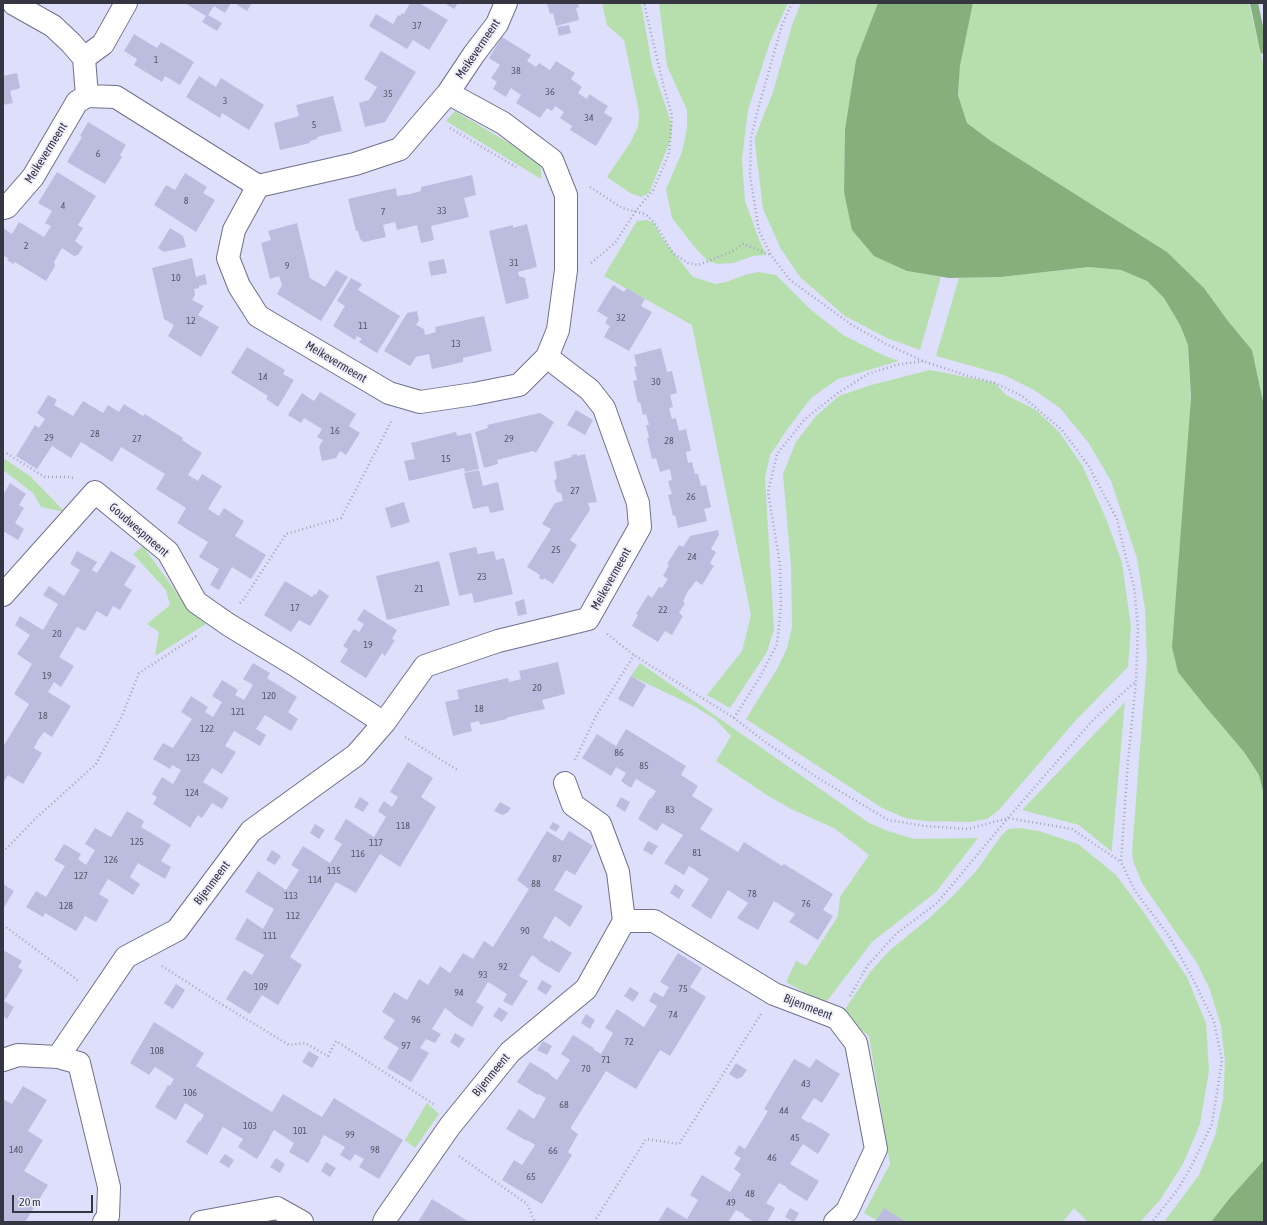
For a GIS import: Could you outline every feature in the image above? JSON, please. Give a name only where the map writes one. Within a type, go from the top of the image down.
[{"type":"street","points":[[84,58],[103,44],[126,3]]},
{"type":"street","name":"Meikevermeent","points":[[448,93],[503,123],[552,160],[566,195],[566,270],[558,330],[547,357],[519,385],[474,394],[420,402],[389,394],[258,316],[239,286],[228,258],[234,230],[258,186],[355,164],[400,149],[448,93],[474,54],[497,24],[506,3]]},
{"type":"street","points":[[14,4],[53,26],[84,58],[87,96],[116,97],[258,186]]},
{"type":"street","name":"Meikevermeent","points":[[3,208],[7,207],[33,178],[77,102],[87,96]]},
{"type":"street","name":"Meikevermeent","points":[[384,723],[425,666],[498,642],[588,619],[640,527],[638,503],[604,408],[590,390],[547,357]]},
{"type":"street","points":[[3,595],[95,492]]},
{"type":"street","name":"Goudwespmeent","points":[[95,492],[168,552],[196,602],[384,723]]},
{"type":"street","name":"Bijenmeent","points":[[58,1057],[126,957],[177,930],[251,831],[356,755],[384,723]]},
{"type":"street","points":[[564,783],[573,805],[600,824],[618,872],[624,921]]},
{"type":"street","name":"Bijenmeent","points":[[384,1222],[456,1118],[510,1052],[586,989],[624,921],[654,921],[774,994],[837,1018],[856,1043],[876,1149],[847,1211],[835,1222]]},
{"type":"street","points":[[3,1060],[18,1055],[58,1057],[79,1063],[109,1187],[112,1220]]},
{"type":"street","points":[[201,1222],[277,1208],[302,1222]]},
{"type":"path","points":[[566,270],[578,269],[594,261],[615,243],[635,212],[654,190],[669,154],[672,116],[644,3]]},
{"type":"path","points":[[792,3],[782,25],[757,113],[752,138],[751,184],[759,231],[771,255],[790,280],[820,303],[886,344],[923,361],[995,383],[1022,396],[1062,430],[1088,465],[1117,519],[1134,586],[1138,628],[1136,681],[1121,862],[1135,891],[1169,936],[1193,979],[1214,1022],[1222,1060],[1212,1124],[1191,1167],[1178,1189],[1152,1222]]},
{"type":"path","points":[[428,116],[518,167]]},
{"type":"path","points":[[566,195],[588,186],[622,208],[645,214],[654,222],[673,253],[688,263],[698,265],[731,252],[743,244],[771,255]]},
{"type":"path","points":[[734,718],[760,677],[777,644],[781,606],[780,564],[768,492],[777,454],[805,419],[838,393],[868,374],[896,365],[923,361]]},
{"type":"path","points":[[3,852],[35,819],[96,764],[122,716],[139,673],[221,619],[244,599],[286,534],[341,518],[404,397]]},
{"type":"path","points":[[3,452],[44,477],[70,476],[95,492]]},
{"type":"path","points":[[588,619],[634,655],[734,718],[764,741],[818,778],[888,820],[925,826],[968,829],[1008,818],[1072,829],[1121,862]]},
{"type":"path","points":[[564,783],[596,716],[634,655]]},
{"type":"path","points":[[837,1018],[868,964],[898,933],[937,903],[1093,720],[1136,681]]},
{"type":"path","points":[[384,723],[459,771]]},
{"type":"path","points":[[3,925],[99,996]]},
{"type":"path","points":[[138,950],[218,1002],[289,1045],[304,1043],[328,1056],[336,1041],[456,1118]]},
{"type":"path","points":[[594,1222],[646,1138],[679,1144],[774,994]]},
{"type":"path","points":[[439,1142],[527,1204],[535,1222]]},
{"type":"shaded area","points":[[602,3],[641,3],[652,66],[672,125],[671,139],[649,193],[641,197],[630,193],[607,177],[630,143],[638,127],[639,112],[624,40],[607,25]]},
{"type":"shaded area","points":[[659,3],[788,3],[770,42],[748,110],[742,159],[745,201],[766,255],[753,256],[733,263],[718,264],[708,261],[697,250],[672,218],[666,189],[682,152],[687,128],[687,110],[667,66]]},
{"type":"shaded area","points":[[801,3],[878,3],[856,60],[845,129],[844,192],[907,271],[941,277],[920,350],[887,338],[845,316],[800,277],[781,249],[763,209],[755,137],[773,92],[792,25]]},
{"type":"shaded area","points":[[878,3],[973,3],[960,66],[958,95],[967,123],[991,141],[1167,252],[1204,288],[1228,321],[1252,350],[1264,406],[1264,795],[1259,775],[1244,752],[1178,672],[1172,647],[1191,398],[1188,345],[1180,325],[1164,298],[1147,281],[1121,270],[1089,267],[1001,277],[949,278],[907,271],[874,256],[852,230],[844,192],[845,129],[856,60]]},
{"type":"shaded area","points":[[973,3],[1249,3],[1264,68],[1264,406],[1252,350],[1228,321],[1204,288],[1167,252],[991,141],[967,123],[958,95],[960,66]]},
{"type":"shaded area","points":[[455,111],[541,162],[541,179],[446,121]]},
{"type":"shaded area","points":[[647,220],[654,223],[662,238],[693,277],[716,284],[758,272],[776,275],[810,309],[843,335],[885,356],[899,361],[838,379],[811,398],[770,455],[765,478],[774,629],[767,652],[730,708],[707,695],[742,651],[751,615],[692,325],[604,276],[637,221]]},
{"type":"shaded area","points":[[1089,267],[1121,270],[1147,281],[1164,298],[1180,325],[1188,345],[1205,706],[1244,752],[1259,775],[1264,795],[1264,1160],[1229,1199],[1211,1222],[1164,1222],[1199,1175],[1215,1136],[1223,1100],[1225,1062],[1221,1026],[1210,990],[1197,963],[1142,883],[1133,861],[1132,851],[1147,660],[1145,609],[1137,558],[1111,481],[1088,442],[1060,408],[1034,390],[1004,375],[936,356],[959,278],[1001,277]]},
{"type":"shaded area","points":[[930,370],[995,383],[1006,395],[1036,410],[1060,433],[1083,467],[1107,521],[1122,563],[1131,626],[1128,667],[1076,720],[998,811],[987,819],[970,822],[924,821],[905,818],[882,808],[746,719],[777,669],[787,648],[792,627],[791,566],[783,474],[796,442],[816,416],[839,396],[871,385]]},
{"type":"shaded area","points":[[3,458],[30,476],[65,512],[41,507],[33,493],[3,470]]},
{"type":"shaded area","points":[[143,546],[181,599],[206,624],[155,656],[159,632],[147,624],[170,605],[166,590],[133,554]]},
{"type":"shaded area","points":[[640,663],[869,823],[914,839],[978,838],[936,892],[872,942],[827,1001],[809,995],[786,982],[796,961],[806,966],[838,916],[840,897],[869,855],[834,828],[791,809],[770,797],[716,761],[731,736],[715,719],[694,706],[631,676]]},
{"type":"shaded area","points":[[1125,702],[1112,852],[1079,825],[1022,810]]},
{"type":"shaded area","points":[[1019,828],[1039,831],[1078,844],[1116,875],[1145,914],[1187,977],[1206,1023],[1209,1071],[1200,1124],[1183,1164],[1160,1200],[1140,1222],[1088,1222],[1074,1208],[1063,1222],[879,1222],[864,1213],[890,1164],[869,1036],[841,1015],[871,971],[889,951],[953,896],[977,870],[1001,836],[1008,829]]},
{"type":"shaded area","points":[[427,1103],[439,1114],[415,1148],[405,1140]]},
{"type":"shaded area","points":[[1264,1160],[1264,1222],[1211,1222],[1229,1199]]},
{"type":"building","points":[[185,3],[231,3],[225,13],[214,6],[208,15],[222,23],[217,31],[202,22],[206,16]]},
{"type":"building","points":[[234,3],[252,3],[247,11]]},
{"type":"building","points":[[410,3],[419,3],[448,20],[429,50],[413,40],[407,49],[369,26],[376,14],[393,24],[398,15],[400,16],[402,13],[404,14]]},
{"type":"building","points":[[444,3],[458,3],[454,9]]},
{"type":"building","points":[[547,3],[578,3],[579,7],[576,8],[579,20],[556,26],[553,13],[550,14]]},
{"type":"building","points":[[569,25],[571,33],[559,36],[557,27]]},
{"type":"building","points":[[134,34],[157,48],[161,42],[194,62],[180,85],[165,76],[162,82],[134,65],[137,59],[124,51]]},
{"type":"building","points":[[502,37],[531,55],[527,61],[536,67],[539,63],[550,70],[556,61],[575,73],[571,79],[582,87],[578,93],[587,99],[589,94],[608,106],[604,113],[613,118],[596,146],[570,130],[572,126],[560,118],[564,112],[555,106],[552,111],[547,108],[540,118],[516,103],[521,95],[511,88],[506,97],[493,89],[497,82],[491,78],[500,65],[489,58]]},
{"type":"building","points":[[381,51],[416,72],[385,122],[365,127],[359,103],[369,100],[377,87],[364,79]]},
{"type":"building","points":[[17,73],[20,88],[10,91],[13,103],[3,105],[3,76]]},
{"type":"building","points":[[199,76],[216,87],[221,78],[264,105],[249,130],[222,113],[220,118],[186,97]]},
{"type":"building","points":[[333,96],[342,131],[317,137],[317,139],[310,141],[310,143],[280,150],[274,123],[299,116],[296,105]]},
{"type":"building","points":[[88,122],[126,145],[120,155],[122,157],[105,184],[67,162],[82,137],[80,136]]},
{"type":"building","points":[[57,172],[96,196],[78,225],[83,228],[75,241],[83,247],[78,255],[74,256],[62,248],[54,262],[55,266],[46,281],[15,262],[13,264],[7,260],[9,259],[3,255],[3,228],[12,234],[19,222],[44,237],[51,226],[45,223],[52,211],[38,203]]},
{"type":"building","points":[[185,173],[207,187],[203,193],[215,200],[196,232],[154,205],[166,185],[175,190]]},
{"type":"building","points":[[472,175],[476,195],[464,198],[469,217],[431,226],[434,240],[421,243],[417,225],[397,230],[395,222],[383,225],[386,237],[364,242],[360,239],[358,231],[356,231],[348,199],[396,188],[397,196],[410,194],[421,191],[421,187]]},
{"type":"building","points":[[297,223],[310,278],[325,287],[336,270],[348,277],[321,321],[277,294],[282,285],[279,276],[270,279],[261,243],[271,240],[268,231]]},
{"type":"building","points":[[527,224],[537,267],[518,272],[519,276],[525,278],[529,298],[506,304],[489,231],[513,225],[513,228]]},
{"type":"building","points":[[170,228],[183,236],[186,247],[164,252],[158,248]]},
{"type":"building","points":[[192,258],[196,277],[205,274],[207,284],[194,289],[195,295],[192,300],[204,306],[198,315],[219,327],[201,357],[168,336],[174,325],[164,319],[152,268]]},
{"type":"building","points":[[444,259],[447,273],[431,276],[428,262]]},
{"type":"building","points":[[351,278],[362,284],[358,290],[400,316],[377,353],[359,342],[362,339],[357,336],[355,340],[333,326],[345,306],[337,301]]},
{"type":"building","points":[[613,285],[624,292],[627,288],[645,299],[641,306],[652,312],[629,351],[604,337],[610,326],[605,323],[608,318],[597,311]]},
{"type":"building","points":[[417,311],[419,320],[416,325],[424,329],[425,335],[436,332],[435,327],[484,316],[492,351],[463,358],[463,362],[432,369],[429,354],[416,357],[410,366],[384,351],[407,313]]},
{"type":"building","points":[[247,347],[285,370],[283,374],[294,380],[278,407],[266,399],[268,396],[231,373]]},
{"type":"building","points":[[661,348],[667,372],[672,371],[677,393],[670,395],[673,407],[669,408],[672,419],[676,418],[679,431],[686,429],[691,451],[686,452],[688,463],[692,462],[695,474],[698,474],[701,486],[706,485],[711,507],[704,509],[707,521],[678,528],[675,515],[673,516],[668,495],[672,494],[668,481],[672,480],[670,469],[660,472],[656,458],[652,459],[647,438],[649,438],[646,425],[649,425],[646,414],[643,415],[640,402],[638,403],[633,381],[637,380],[634,367],[637,366],[634,355]]},
{"type":"building","points":[[320,392],[356,414],[349,426],[360,433],[346,455],[340,451],[336,458],[322,461],[319,447],[323,440],[317,437],[322,429],[304,418],[301,423],[288,415],[302,393],[314,401]]},
{"type":"building","points":[[48,395],[57,400],[54,405],[73,416],[83,401],[103,413],[108,405],[119,412],[124,404],[143,416],[145,414],[183,438],[182,440],[202,453],[188,475],[198,481],[202,474],[222,486],[208,509],[219,516],[224,508],[244,521],[235,536],[266,555],[251,579],[232,567],[219,590],[210,585],[219,569],[199,557],[208,542],[177,523],[186,508],[156,489],[165,474],[121,447],[112,462],[81,442],[71,458],[52,446],[37,469],[16,456],[35,425],[39,428],[45,419],[37,413]]},
{"type":"building","points":[[576,410],[593,420],[585,435],[567,425]]},
{"type":"building","points":[[540,413],[554,422],[536,453],[533,451],[497,460],[498,464],[484,468],[475,432],[488,428],[487,425]]},
{"type":"building","points":[[456,432],[457,436],[471,433],[479,469],[465,472],[464,468],[409,481],[404,461],[415,459],[411,443]]},
{"type":"building","points":[[577,454],[577,456],[585,454],[597,502],[588,503],[590,510],[570,540],[577,545],[553,584],[544,578],[543,580],[539,578],[540,575],[527,567],[551,529],[542,524],[555,503],[563,501],[561,493],[557,492],[554,481],[557,478],[554,462]]},
{"type":"building","points":[[479,470],[483,486],[498,482],[504,510],[490,513],[488,506],[473,509],[464,473]]},
{"type":"building","points":[[10,483],[26,494],[19,505],[24,508],[15,523],[24,529],[18,540],[3,531],[3,495]]},
{"type":"building","points":[[404,502],[410,522],[391,528],[385,508]]},
{"type":"building","points":[[718,530],[719,535],[711,549],[716,552],[710,563],[714,566],[702,585],[696,581],[688,591],[683,601],[685,603],[679,613],[683,616],[672,635],[665,631],[658,642],[632,626],[638,615],[636,614],[648,595],[652,598],[659,587],[662,588],[668,579],[663,576],[669,565],[667,564],[679,545],[683,547],[690,536]]},
{"type":"building","points":[[476,547],[478,554],[494,551],[496,560],[504,558],[513,594],[474,603],[472,593],[459,596],[449,553]]},
{"type":"building","points":[[77,551],[97,562],[92,570],[97,573],[111,551],[136,566],[124,585],[132,590],[120,610],[113,606],[107,617],[97,611],[85,631],[77,627],[59,657],[74,666],[61,687],[54,682],[48,692],[71,706],[52,737],[44,732],[38,740],[34,748],[42,753],[23,784],[8,775],[3,783],[3,747],[29,704],[14,694],[32,664],[17,654],[30,635],[15,625],[20,616],[43,630],[58,604],[43,595],[49,586],[64,596],[80,570],[70,564]]},
{"type":"building","points":[[439,561],[450,605],[387,620],[376,576]]},
{"type":"building","points":[[285,581],[312,597],[314,594],[316,595],[319,589],[329,596],[310,626],[299,620],[291,632],[264,615]]},
{"type":"building","points":[[524,599],[527,614],[518,616],[515,602]]},
{"type":"building","points":[[364,609],[397,630],[392,639],[395,640],[385,656],[382,653],[366,678],[340,662],[348,649],[343,646],[354,629],[359,632],[364,624],[357,620]]},
{"type":"building","points":[[558,662],[565,694],[542,700],[545,709],[480,725],[479,721],[470,723],[472,731],[453,736],[445,702],[459,699],[457,690],[508,678],[509,682],[521,679],[519,671]]},
{"type":"building","points":[[253,663],[270,673],[267,678],[297,697],[288,712],[298,719],[291,731],[265,715],[256,729],[266,735],[260,746],[234,731],[225,746],[236,752],[222,774],[212,768],[203,782],[229,798],[222,809],[212,803],[202,818],[198,815],[191,828],[153,804],[157,797],[152,794],[162,777],[173,784],[181,770],[172,765],[170,769],[153,759],[163,743],[173,748],[192,719],[181,712],[191,696],[208,707],[205,712],[213,717],[222,702],[212,696],[222,680],[238,690],[235,695],[244,700],[253,685],[243,679]]},
{"type":"building","points":[[631,676],[646,685],[633,707],[618,699]]},
{"type":"building","points":[[626,729],[686,766],[681,775],[698,786],[692,796],[713,809],[700,829],[738,852],[744,842],[782,866],[784,864],[833,894],[823,910],[833,916],[818,940],[789,922],[795,914],[774,901],[758,930],[737,918],[748,903],[728,890],[711,919],[691,906],[709,879],[689,866],[684,875],[664,863],[683,835],[662,823],[657,831],[638,819],[650,798],[651,799],[656,791],[636,779],[631,788],[621,781],[626,773],[616,767],[611,776],[582,758],[597,734],[616,746]]},
{"type":"building","points":[[408,762],[433,778],[421,797],[436,807],[400,867],[380,854],[356,893],[336,882],[290,957],[302,965],[278,1005],[262,995],[250,1014],[226,999],[244,970],[252,975],[264,955],[235,939],[247,918],[263,929],[274,909],[245,892],[258,871],[286,890],[299,870],[291,865],[303,846],[330,863],[342,844],[334,839],[346,819],[374,837],[386,817],[378,811],[384,801],[392,807],[398,797],[390,792]]},
{"type":"building","points":[[360,797],[369,803],[363,812],[354,807]]},
{"type":"building","points":[[621,797],[630,802],[625,812],[616,806]]},
{"type":"building","points":[[500,802],[511,808],[507,813],[502,815],[494,811]]},
{"type":"building","points":[[127,811],[144,821],[141,827],[171,845],[161,861],[171,867],[165,879],[138,863],[130,877],[140,884],[133,895],[108,879],[99,894],[109,900],[96,922],[85,916],[76,931],[45,913],[43,917],[26,907],[36,891],[46,897],[65,866],[54,860],[64,844],[81,854],[78,859],[86,865],[95,850],[85,844],[95,828],[111,837]]},
{"type":"building","points":[[553,822],[560,826],[556,832],[549,828]]},
{"type":"building","points":[[315,824],[325,830],[319,839],[310,833]]},
{"type":"building","points":[[547,831],[563,841],[569,831],[593,846],[575,875],[566,870],[554,890],[583,906],[570,927],[555,916],[543,937],[550,942],[551,940],[572,953],[559,973],[532,955],[519,976],[528,981],[512,1006],[503,1001],[507,994],[488,982],[476,1002],[484,1007],[472,1027],[445,1008],[432,1029],[441,1034],[435,1043],[426,1039],[420,1048],[429,1053],[411,1082],[387,1068],[399,1048],[383,1038],[395,1020],[382,1012],[394,992],[407,1000],[419,979],[428,985],[440,966],[450,973],[463,953],[473,959],[484,941],[493,947],[529,889],[517,880]]},
{"type":"building","points":[[648,841],[658,846],[652,855],[643,850]]},
{"type":"building","points":[[272,850],[281,856],[275,865],[266,860]]},
{"type":"building","points":[[3,884],[14,891],[3,909]]},
{"type":"building","points":[[675,884],[684,890],[679,899],[670,893]]},
{"type":"building","points":[[3,950],[22,961],[18,967],[23,970],[4,1001],[14,1007],[7,1019],[3,1016]]},
{"type":"building","points":[[678,953],[702,968],[690,987],[706,997],[670,1056],[660,1050],[636,1089],[606,1071],[571,1127],[571,1129],[578,1134],[568,1152],[572,1155],[542,1204],[502,1180],[514,1160],[522,1165],[535,1145],[506,1129],[519,1109],[534,1119],[546,1098],[539,1094],[538,1095],[517,1082],[530,1062],[557,1080],[570,1060],[561,1054],[573,1035],[601,1054],[613,1033],[605,1028],[617,1009],[644,1027],[657,1006],[649,1001],[654,992],[663,997],[669,987],[660,982]]},
{"type":"building","points":[[542,980],[552,986],[546,995],[537,989]]},
{"type":"building","points":[[176,984],[185,990],[173,1009],[164,1003]]},
{"type":"building","points":[[630,987],[639,993],[633,1002],[624,996]]},
{"type":"building","points":[[499,1007],[508,1013],[502,1022],[493,1016]]},
{"type":"building","points":[[586,1014],[595,1020],[590,1029],[581,1023]]},
{"type":"building","points":[[154,1022],[204,1053],[196,1066],[272,1112],[283,1094],[322,1117],[334,1098],[403,1140],[379,1179],[359,1167],[364,1159],[355,1154],[350,1161],[340,1155],[345,1147],[324,1135],[308,1163],[289,1152],[294,1143],[274,1130],[257,1159],[238,1147],[243,1139],[223,1127],[207,1155],[186,1142],[204,1115],[185,1103],[176,1120],[155,1107],[168,1085],[170,1086],[174,1079],[155,1067],[149,1075],[130,1063]]},
{"type":"building","points":[[455,1033],[465,1039],[459,1048],[450,1042]]},
{"type":"building","points":[[543,1041],[552,1046],[547,1055],[537,1050]]},
{"type":"building","points":[[309,1051],[319,1057],[312,1068],[302,1062]]},
{"type":"building","points":[[794,1059],[810,1068],[816,1059],[840,1074],[822,1103],[814,1098],[801,1118],[830,1134],[818,1154],[803,1144],[790,1164],[819,1181],[807,1201],[779,1183],[766,1203],[775,1208],[767,1222],[754,1222],[736,1210],[728,1222],[658,1222],[667,1207],[687,1219],[698,1200],[690,1195],[702,1175],[730,1192],[741,1174],[734,1169],[741,1158],[734,1154],[739,1145],[745,1149],[768,1111],[764,1109]]},
{"type":"building","points":[[736,1063],[747,1070],[742,1077],[737,1079],[729,1074]]},
{"type":"building","points":[[23,1086],[47,1100],[28,1131],[43,1140],[24,1171],[48,1185],[25,1222],[3,1222],[3,1099],[12,1104]]},
{"type":"building","points":[[225,1154],[234,1160],[229,1168],[219,1162]]},
{"type":"building","points":[[276,1158],[285,1164],[280,1173],[270,1167]]},
{"type":"building","points":[[326,1162],[336,1168],[330,1177],[321,1171]]},
{"type":"building","points":[[432,1199],[461,1217],[469,1222],[418,1222]]},
{"type":"building","points":[[790,1208],[799,1213],[794,1222],[785,1217]]},
{"type":"building","points":[[884,1208],[906,1222],[875,1222]]},
{"type":"waterway","points":[[1254,3],[1264,50]]}]
